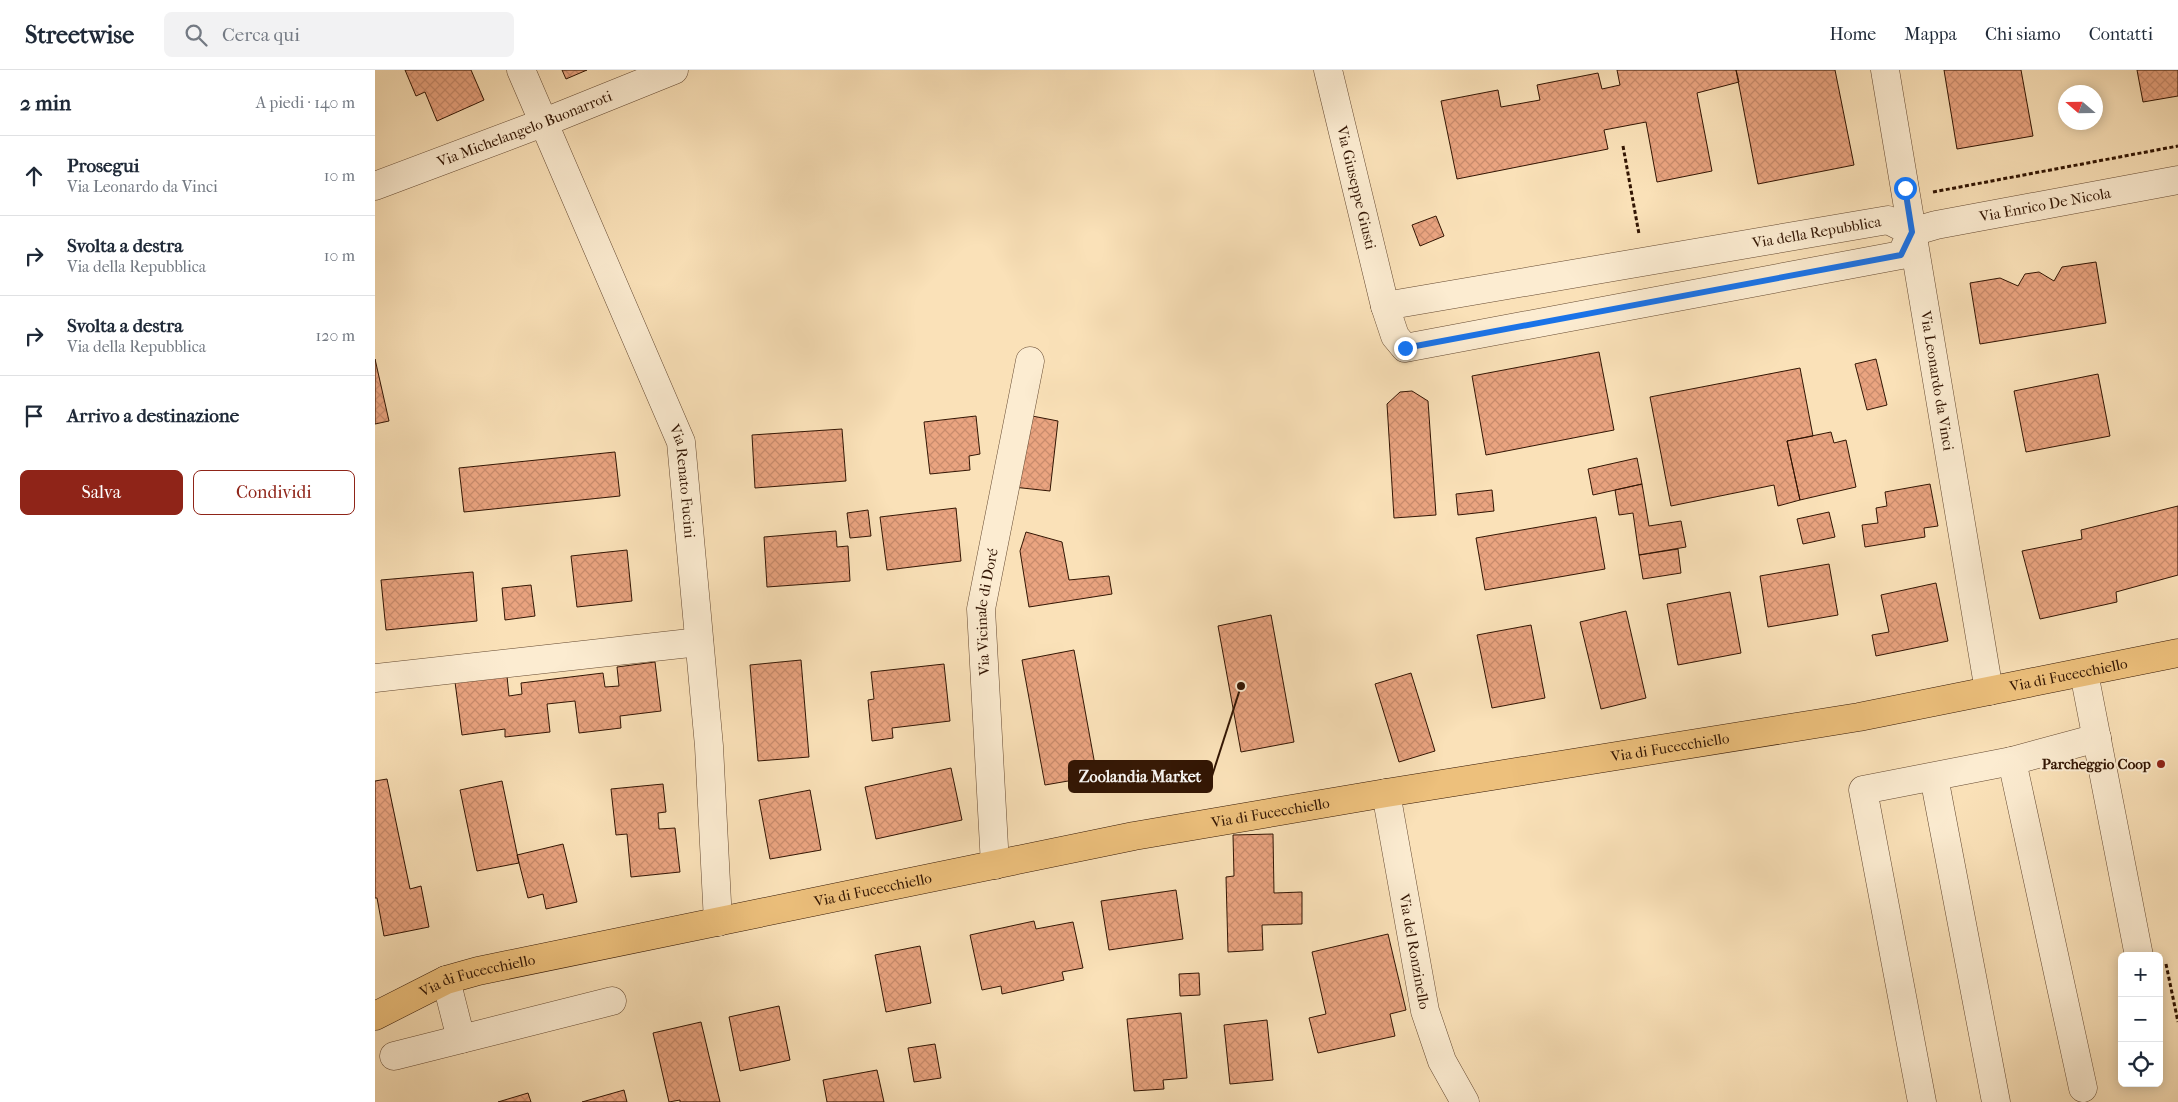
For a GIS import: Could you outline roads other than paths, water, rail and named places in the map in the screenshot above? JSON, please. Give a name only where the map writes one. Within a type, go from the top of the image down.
[{"type":"main road","name":"Via di Fucecchiello","points":[[375,1016],[446,980],[478,971],[1135,836],[1386,793],[1859,717],[2178,653]]},
{"type":"street","name":"Via Renato Fucini","points":[[521,70],[545,122],[681,442],[709,746],[718,922]]},
{"type":"street","name":"Via Michelangelo Buonarroti","points":[[375,186],[545,122],[674,70]]},
{"type":"street","name":"Via Giuseppe Giusti","points":[[1328,70],[1385,306]]},
{"type":"street","name":"Via Leonardo da Vinci","points":[[1885,70],[1989,691]]},
{"type":"street","name":"Via Enrico De Nicola","points":[[1912,232],[2178,180]]},
{"type":"street","name":"Via della Repubblica","points":[[1385,306],[1888,220],[1912,232]]},
{"type":"street","points":[[1385,306],[1395,336],[1405,348],[1901,255],[1912,232]]},
{"type":"street","name":"Via Vicinale di Doré","points":[[995,866],[981,609],[1029,361]]},
{"type":"street","points":[[375,678],[699,642]]},
{"type":"street","points":[[2084,673],[2138,952]]},
{"type":"street","points":[[1922,1102],[1863,790],[2012,761],[2097,738]]},
{"type":"street","points":[[2012,761],[2083,1088]]},
{"type":"street","points":[[1934,777],[1997,1102]]},
{"type":"street","name":"Via del Ronzinello","points":[[1386,793],[1425,1011],[1443,1061],[1465,1102]]},
{"type":"street","points":[[446,980],[461,1039]]},
{"type":"street","points":[[394,1056],[612,1001]]},
{"type":"place","name":"Zoolandia Market","points":[[1241,686]]},
{"type":"place","name":"Parcheggio Coop","points":[[2161,764]]}]
